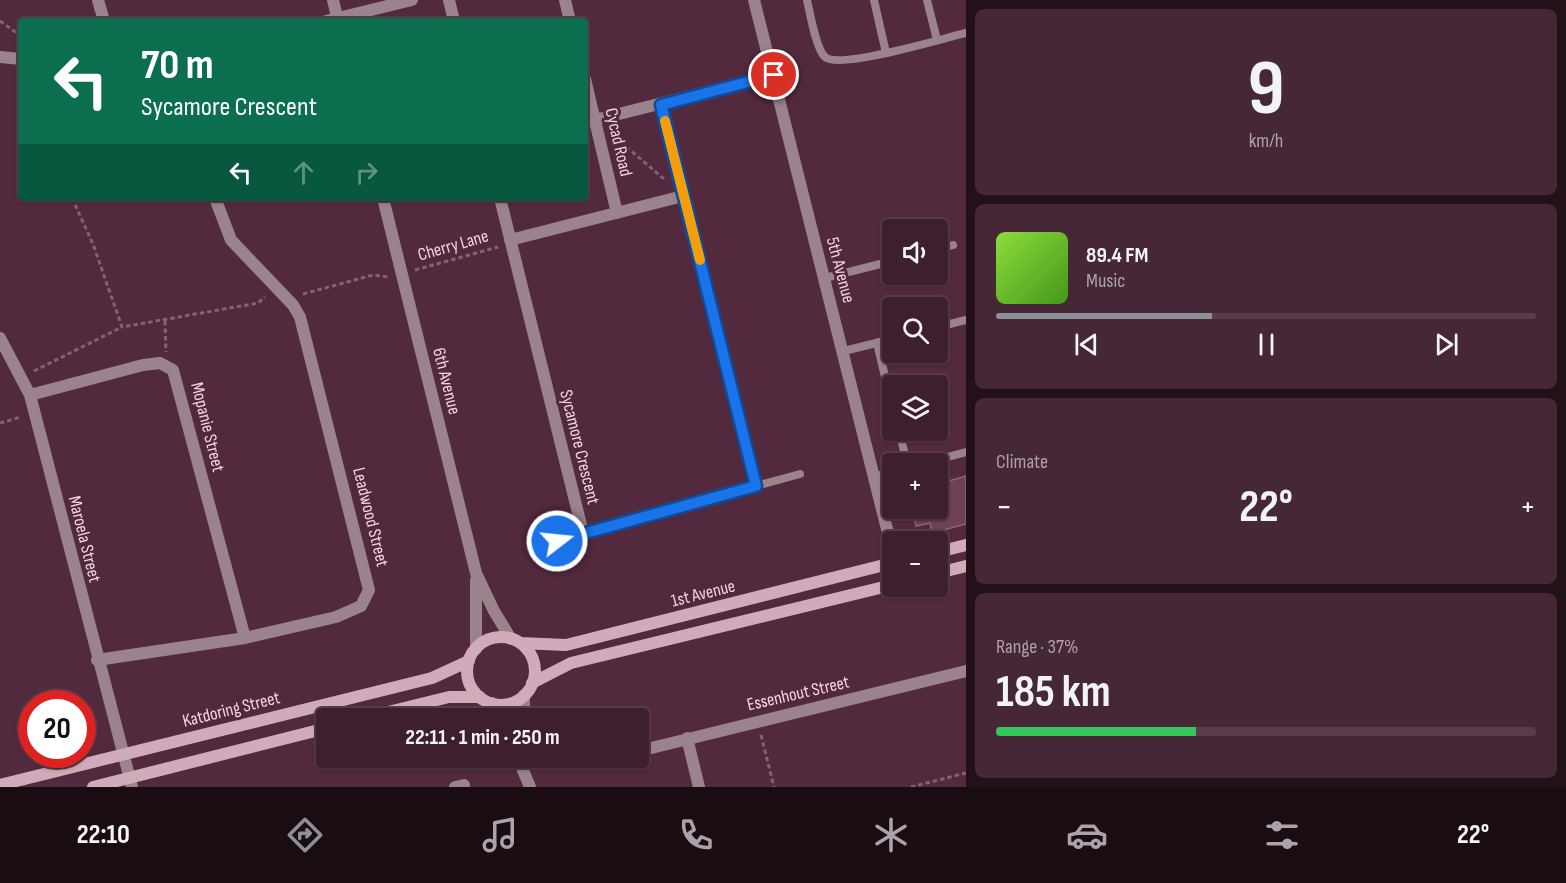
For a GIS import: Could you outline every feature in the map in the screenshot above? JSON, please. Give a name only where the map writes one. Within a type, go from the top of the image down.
[{"type":"street","points":[[98,0],[103,18]]},
{"type":"street","points":[[333,0],[334,18]]},
{"type":"street","points":[[342,18],[412,0]]},
{"type":"street","points":[[449,0],[453,18]]},
{"type":"street","points":[[565,0],[569,18]]},
{"type":"street","name":"5th Avenue","points":[[754,0],[888,531]]},
{"type":"street","points":[[0,57],[18,59]]},
{"type":"street","points":[[595,120],[774,75]]},
{"type":"street","name":"Cycad Road","points":[[588,91],[617,213]]},
{"type":"street","points":[[661,105],[756,486]]},
{"type":"street","points":[[506,243],[683,196]]},
{"type":"street","name":"Leadwood Street","points":[[97,660],[244,638],[354,611],[361,606],[369,590],[306,334],[293,305],[231,240],[225,231],[216,201]]},
{"type":"street","name":"6th Avenue","points":[[384,201],[476,573],[494,611],[516,641]]},
{"type":"street","name":"Sycamore Crescent","points":[[500,201],[506,243],[583,533],[756,486]]},
{"type":"street","name":"Maroela Street","points":[[0,338],[30,395],[130,782]]},
{"type":"street","points":[[30,395],[143,365],[164,364]]},
{"type":"street","name":"Mopanie Street","points":[[164,364],[176,375],[244,638]]},
{"type":"street","points":[[948,550],[966,545]]},
{"type":"street","name":"1st Avenue","points":[[516,641],[566,645],[882,566]]},
{"type":"street","points":[[948,570],[966,566]]},
{"type":"street","name":"6th Avenue","points":[[476,573],[476,649]]},
{"type":"street","name":"1st Avenue","points":[[532,683],[571,663],[882,587]]},
{"type":"street","points":[[406,708],[449,698],[480,697],[492,703],[507,704],[524,695],[532,683],[534,663],[528,650],[516,641],[492,638],[476,649],[469,662],[469,681],[480,697]]},
{"type":"street","name":"Katdoring Street","points":[[0,785],[432,678],[469,662]]},
{"type":"street","name":"Essenhout Street","points":[[649,748],[966,671]]},
{"type":"street","points":[[524,695],[524,708]]},
{"type":"street","points":[[492,703],[495,708]]},
{"type":"street","points":[[93,787],[130,782],[316,731]]},
{"type":"street","points":[[687,738],[699,787]]},
{"type":"street","points":[[523,768],[529,782]]},
{"type":"lane","points":[[807,0],[819,48],[826,58],[846,62],[966,33]]},
{"type":"lane","points":[[874,0],[886,53]]},
{"type":"lane","points":[[927,0],[937,40]]},
{"type":"lane","points":[[948,246],[953,245]]},
{"type":"lane","points":[[825,278],[882,264]]},
{"type":"lane","points":[[948,324],[966,320]]},
{"type":"lane","points":[[844,351],[882,342]]},
{"type":"lane","points":[[877,343],[885,375]]},
{"type":"lane","points":[[948,457],[966,452]]},
{"type":"lane","points":[[756,486],[800,474]]},
{"type":"lane","points":[[874,477],[882,474]]},
{"type":"lane","points":[[557,541],[583,533]]},
{"type":"path","points":[[0,21],[18,34]]},
{"type":"path","points":[[595,120],[683,196]]},
{"type":"path","points":[[73,201],[93,244],[122,327]]},
{"type":"path","name":"Cherry Lane","points":[[412,270],[506,243]]},
{"type":"path","points":[[297,295],[373,276],[389,277]]},
{"type":"path","points":[[22,377],[122,327],[258,303],[276,287]]},
{"type":"path","points":[[164,364],[167,345],[165,321]]},
{"type":"path","points":[[0,423],[23,416]]},
{"type":"path","points":[[758,722],[774,787]]},
{"type":"path","points":[[911,787],[966,773]]},
{"type":"building","points":[[966,476],[966,524],[940,531],[932,531],[930,523],[916,526],[914,519],[948,519],[948,481]]},
{"type":"slow traffic","points":[[665,121],[700,260]]},
{"type":"route","points":[[557,541],[756,486],[661,105],[774,75]]}]
